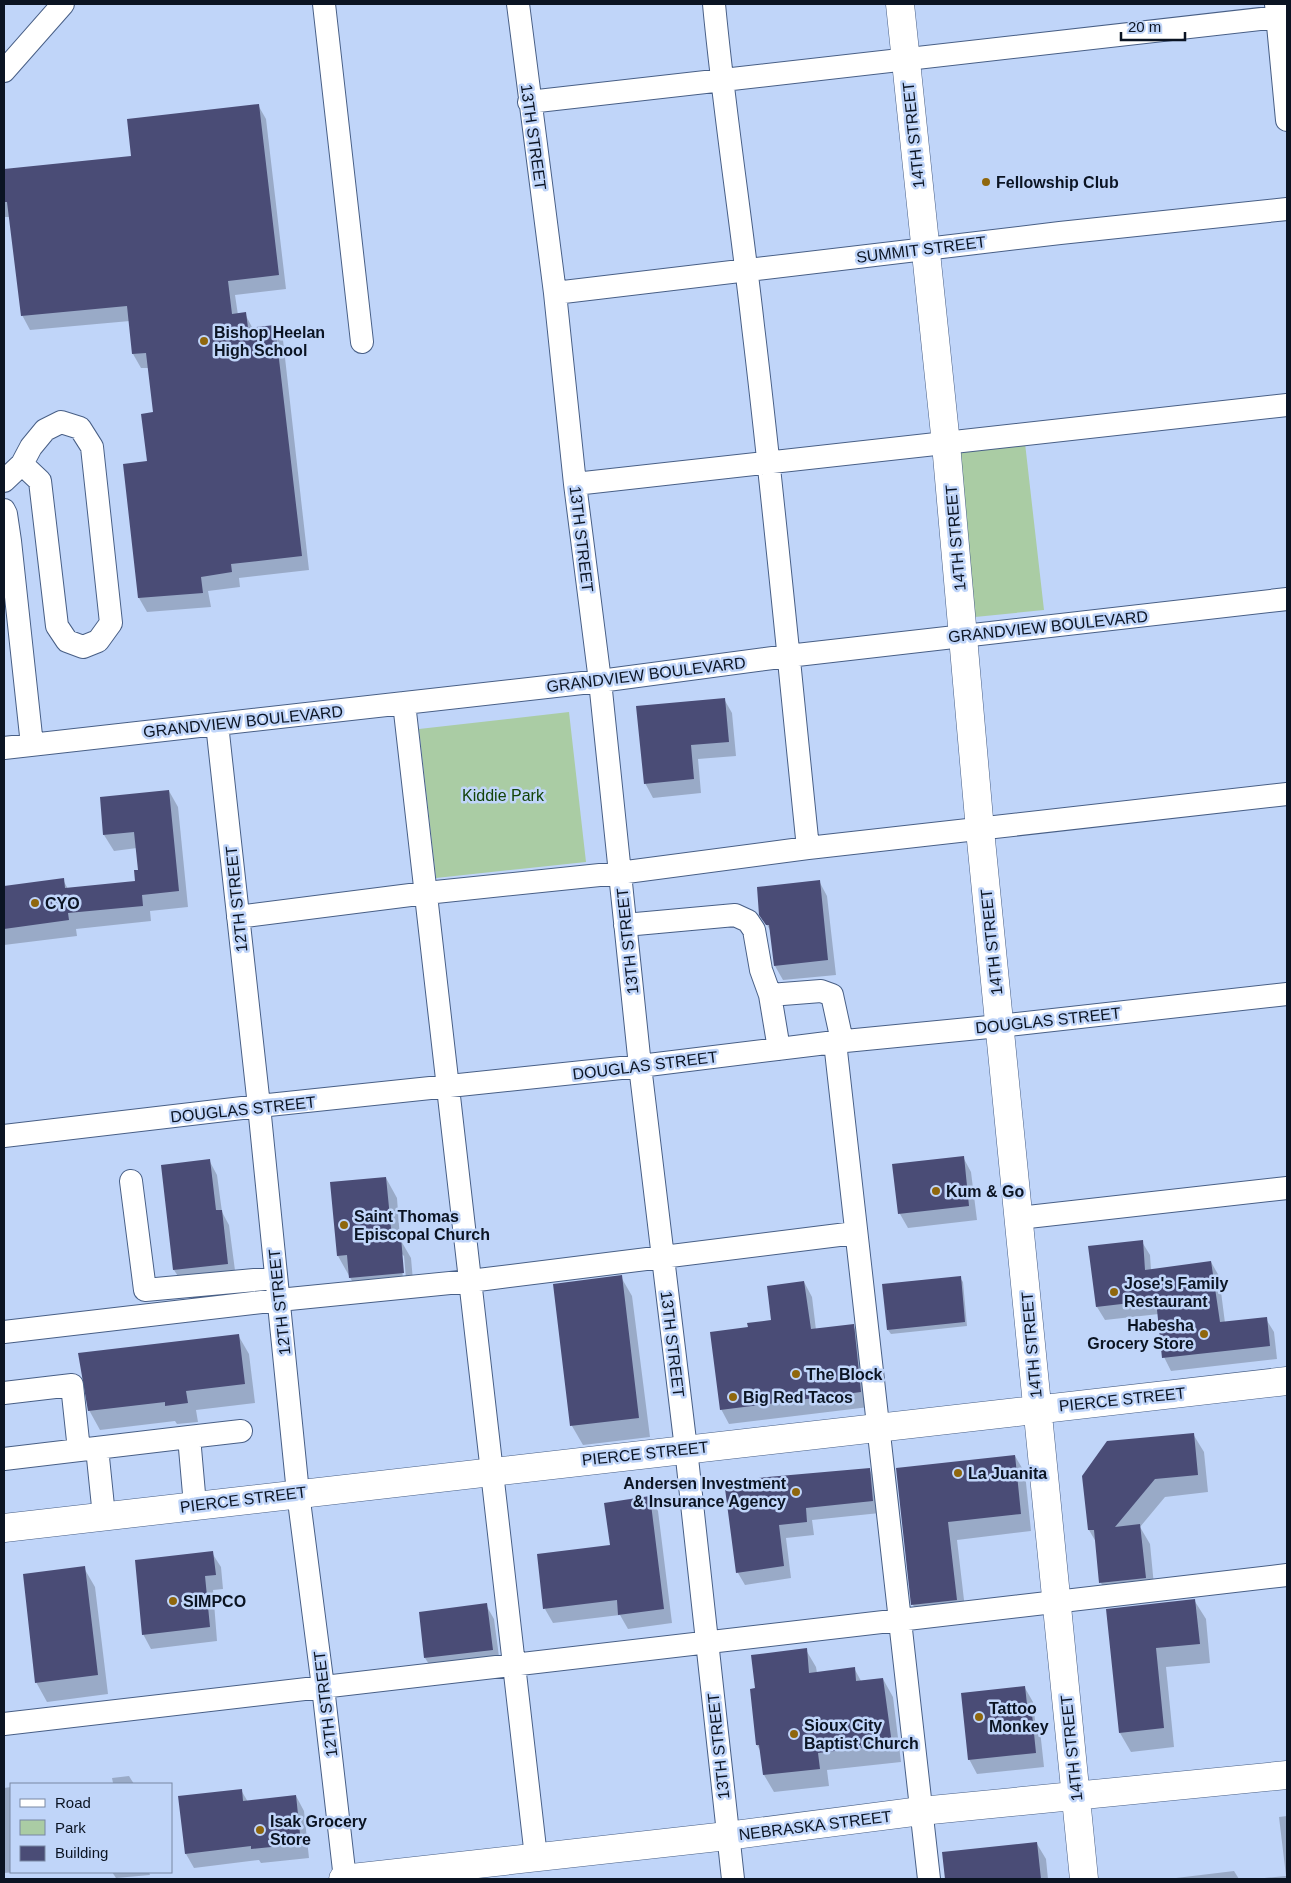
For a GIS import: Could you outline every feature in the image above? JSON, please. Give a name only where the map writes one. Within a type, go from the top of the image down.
[{"type":"main road","name":"14TH STREET","points":[[900,4],[946,444],[980,830],[1084,1879]]},
{"type":"main road","name":"PIERCE STREET","points":[[4,1528],[1287,1381]]},
{"type":"main road","name":"NEBRASKA STREET","points":[[344,1879],[727,1836],[921,1811],[1287,1775]]},
{"type":"street","points":[[4,71],[63,4]]},
{"type":"street","points":[[324,4],[362,342]]},
{"type":"street","name":"13TH STREET","points":[[518,4],[529,102],[555,293],[575,484],[600,681],[640,1066],[686,1449],[733,1879]]},
{"type":"street","points":[[714,4],[721,79],[747,270],[770,463],[808,848]]},
{"type":"street","points":[[529,102],[905,59],[1280,12],[1287,120]]},
{"type":"street","name":"SUMMIT STREET","points":[[555,293],[1287,209]]},
{"type":"street","points":[[575,484],[1287,405]]},
{"type":"street","points":[[4,481],[22,464],[31,447],[45,430],[61,422],[80,428],[92,446],[111,624],[98,641],[83,647],[67,641],[57,626],[40,481],[22,464]]},
{"type":"street","points":[[4,510],[10,541],[32,745]]},
{"type":"street","name":"GRANDVIEW BOULEVARD","points":[[4,748],[600,681],[788,656],[1287,599]]},
{"type":"street","points":[[404,703],[536,1857]]},
{"type":"street","name":"12TH STREET","points":[[217,724],[259,1106],[298,1493],[323,1687],[344,1879]]},
{"type":"street","points":[[238,917],[426,893],[619,873],[808,848],[1287,794]]},
{"type":"street","points":[[625,925],[728,915],[735,915],[748,921],[754,930],[761,970],[770,995],[778,1048]]},
{"type":"street","points":[[770,995],[821,991],[832,995],[838,1041],[855,1233],[929,1879]]},
{"type":"street","name":"DOUGLAS STREET","points":[[4,1136],[259,1106],[640,1066],[838,1041],[1000,1026],[1287,994]]},
{"type":"street","points":[[131,1181],[145,1290],[276,1278]]},
{"type":"street","points":[[1019,1218],[1287,1188]]},
{"type":"street","points":[[4,1332],[279,1300],[470,1282],[855,1233]]},
{"type":"street","points":[[4,1393],[72,1385],[104,1516]]},
{"type":"street","points":[[4,1459],[241,1431]]},
{"type":"street","points":[[189,1437],[195,1505]]},
{"type":"street","points":[[4,1724],[514,1664],[707,1644],[1287,1575]]},
{"type":"green space","points":[[1025,443],[1044,610],[975,617],[956,451]]},
{"type":"green space","name":"Kiddie Park","points":[[569,712],[586,862],[436,878],[419,729]]},
{"type":"building","name":"Bishop Heelan High School","points":[[259,104],[279,275],[228,281],[232,314],[246,312],[248,328],[275,325],[302,556],[231,564],[232,572],[201,577],[203,593],[138,598],[123,464],[147,461],[141,414],[153,412],[146,353],[132,354],[127,306],[21,316],[7,202],[4,202],[4,169],[131,156],[127,119]]},
{"type":"building","points":[[725,698],[729,742],[691,745],[694,779],[644,784],[636,706]]},
{"type":"building","points":[[169,790],[179,891],[142,895],[143,906],[68,913],[69,920],[4,929],[4,886],[64,878],[65,888],[135,881],[134,870],[138,870],[134,832],[103,835],[100,797]]},
{"type":"building","points":[[820,880],[828,960],[774,966],[769,925],[766,925],[759,915],[757,887]]},
{"type":"building","points":[[964,1156],[969,1206],[898,1214],[892,1164]]},
{"type":"building","points":[[210,1159],[216,1210],[222,1210],[228,1264],[173,1270],[161,1165]]},
{"type":"building","points":[[386,1177],[392,1238],[401,1237],[404,1273],[349,1278],[347,1255],[337,1256],[330,1182]]},
{"type":"building","points":[[1143,1240],[1145,1270],[1211,1261],[1220,1322],[1267,1317],[1270,1346],[1162,1358],[1156,1300],[1096,1307],[1088,1246]]},
{"type":"building","points":[[622,1275],[639,1418],[570,1426],[553,1284]]},
{"type":"building","points":[[961,1276],[965,1322],[887,1330],[882,1284]]},
{"type":"building","points":[[804,1281],[811,1329],[854,1324],[861,1392],[720,1410],[710,1332],[748,1327],[747,1323],[771,1320],[767,1286]]},
{"type":"building","points":[[239,1334],[245,1384],[186,1391],[188,1403],[165,1406],[165,1402],[88,1411],[78,1353]]},
{"type":"building","points":[[1194,1433],[1198,1475],[1155,1479],[1115,1527],[1140,1524],[1146,1578],[1099,1583],[1094,1530],[1088,1530],[1082,1476],[1107,1441]]},
{"type":"building","points":[[1015,1455],[1021,1514],[948,1522],[957,1600],[911,1605],[896,1468]]},
{"type":"building","points":[[870,1468],[873,1501],[806,1508],[807,1522],[779,1525],[784,1566],[736,1573],[724,1481]]},
{"type":"building","points":[[650,1496],[664,1609],[618,1615],[617,1600],[543,1609],[537,1554],[610,1545],[604,1503]]},
{"type":"building","name":"SIMPCO","points":[[213,1551],[216,1575],[205,1576],[210,1627],[142,1635],[135,1560]]},
{"type":"building","points":[[85,1566],[98,1675],[35,1683],[23,1574]]},
{"type":"building","points":[[1195,1599],[1200,1644],[1156,1648],[1164,1728],[1119,1733],[1106,1609]]},
{"type":"building","points":[[487,1603],[493,1650],[424,1658],[419,1612]]},
{"type":"building","points":[[807,1648],[809,1673],[855,1667],[856,1681],[883,1678],[892,1744],[818,1753],[820,1769],[763,1775],[759,1745],[756,1745],[750,1689],[755,1688],[751,1655]]},
{"type":"building","points":[[1025,1686],[1028,1714],[1032,1714],[1036,1753],[968,1760],[961,1693]]},
{"type":"building","points":[[242,1789],[243,1801],[296,1795],[301,1844],[251,1849],[251,1846],[185,1854],[178,1796]]},
{"type":"building","points":[[1037,1842],[1041,1879],[945,1879],[942,1852]]},
{"type":"place","name":"Fellowship Club","points":[[986,182]]},
{"type":"place","name":"Bishop Heelan High School","points":[[204,341]]},
{"type":"place","name":"CYO","points":[[35,903]]},
{"type":"place","name":"Kum & Go","points":[[936,1191]]},
{"type":"place","name":"Saint Thomas Episcopal Church","points":[[344,1225]]},
{"type":"place","name":"Jose's Family Restaurant","points":[[1114,1292]]},
{"type":"place","name":"Habesha Grocery Store","points":[[1204,1334]]},
{"type":"place","name":"The Block","points":[[796,1374]]},
{"type":"place","name":"Big Red Tacos","points":[[733,1397]]},
{"type":"place","name":"La Juanita","points":[[958,1473]]},
{"type":"place","name":"Andersen Investment & Insurance Agency","points":[[796,1492]]},
{"type":"place","name":"SIMPCO","points":[[173,1601]]},
{"type":"place","name":"Tattoo Monkey","points":[[979,1717]]},
{"type":"place","name":"Sioux City Baptist Church","points":[[794,1734]]},
{"type":"place","name":"Isak Grocery Store","points":[[260,1830]]}]
